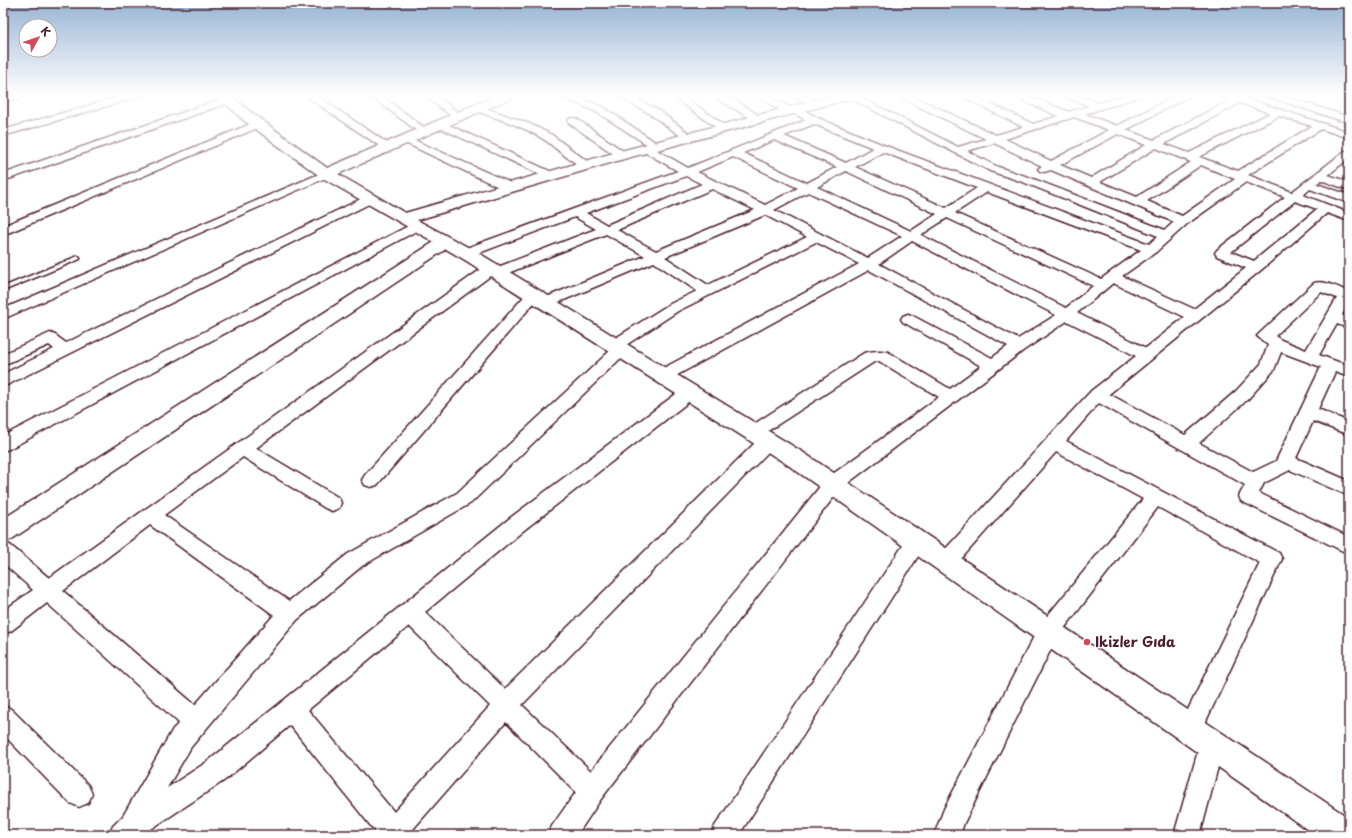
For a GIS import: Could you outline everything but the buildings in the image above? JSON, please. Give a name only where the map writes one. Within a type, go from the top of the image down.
[{"type":"main road","points":[[270,133],[326,174],[495,270],[690,392],[833,484],[1344,835]]},
{"type":"main road","points":[[326,174],[419,133]]},
{"type":"main road","points":[[409,222],[509,187],[704,133]]},
{"type":"main road","points":[[3,532],[446,242]]},
{"type":"street","points":[[3,178],[126,133]]},
{"type":"street","points":[[3,231],[236,133]]},
{"type":"street","points":[[367,133],[388,147]]},
{"type":"street","points":[[460,133],[550,175]]},
{"type":"street","points":[[540,133],[548,137],[586,165]]},
{"type":"street","points":[[591,133],[622,155]]},
{"type":"street","points":[[632,133],[687,172],[765,210],[869,264],[1019,346]]},
{"type":"street","points":[[684,133],[689,137]]},
{"type":"street","points":[[466,253],[687,172],[781,133]]},
{"type":"street","points":[[846,133],[1151,249]]},
{"type":"street","points":[[921,133],[994,169],[1027,180],[1166,235]]},
{"type":"street","points":[[982,133],[1050,165],[1182,221]]},
{"type":"street","points":[[957,151],[1015,133]]},
{"type":"street","points":[[1027,180],[1050,165],[1110,133]]},
{"type":"street","points":[[1125,133],[1349,217]]},
{"type":"street","points":[[1092,182],[1175,133]]},
{"type":"street","points":[[1138,202],[1195,159],[1241,133]]},
{"type":"street","points":[[561,835],[592,790],[833,484],[1019,346],[1066,315],[1151,249],[1182,221],[1241,177],[1309,133]]},
{"type":"street","points":[[774,136],[1108,281],[1196,316]]},
{"type":"street","points":[[405,139],[509,187]]},
{"type":"street","points":[[372,480],[540,298],[655,256],[765,210],[882,148]]},
{"type":"street","points":[[734,153],[912,236],[1147,355]]},
{"type":"street","points":[[1256,267],[1222,253],[1320,176],[1339,167],[1348,155]]},
{"type":"street","points":[[3,314],[326,174]]},
{"type":"street","points":[[1320,176],[1349,186]]},
{"type":"street","points":[[3,624],[243,448],[495,270],[608,229],[712,184]]},
{"type":"street","points":[[1309,185],[1349,199]]},
{"type":"street","points":[[664,376],[869,264],[986,187]]},
{"type":"street","points":[[3,382],[369,199]]},
{"type":"street","points":[[946,562],[1096,395],[1196,316],[1326,208]]},
{"type":"street","points":[[576,213],[608,229],[655,256],[707,292]]},
{"type":"street","points":[[3,444],[409,222]]},
{"type":"street","points":[[127,831],[182,738],[289,613],[355,560],[464,498],[618,347],[673,308],[816,237]]},
{"type":"street","points":[[1310,357],[1347,296],[1319,286],[1265,336],[1276,344],[1349,372]]},
{"type":"street","points":[[1334,317],[1349,323]]},
{"type":"street","points":[[908,319],[993,366]]},
{"type":"street","points":[[3,360],[50,338],[65,350]]},
{"type":"street","points":[[1186,444],[1242,395],[1268,366],[1276,344]]},
{"type":"street","points":[[292,709],[392,834],[505,706],[761,437],[870,357],[882,356],[952,397]]},
{"type":"street","points":[[1330,365],[1283,466],[1258,478],[1248,496],[1349,546]]},
{"type":"street","points":[[127,831],[216,771],[517,524],[690,392]]},
{"type":"street","points":[[1096,395],[1255,482]]},
{"type":"street","points":[[1308,412],[1349,429]]},
{"type":"street","points":[[1054,442],[1272,559],[1190,730]]},
{"type":"street","points":[[243,448],[332,503]]},
{"type":"street","points":[[1286,461],[1349,489]]},
{"type":"street","points":[[947,835],[953,818],[1048,632],[1156,496]]},
{"type":"street","points":[[150,515],[289,613]]},
{"type":"street","points":[[724,835],[916,542]]},
{"type":"street","points":[[3,551],[196,722]]},
{"type":"street","points":[[410,612],[592,790]]},
{"type":"street","points":[[3,717],[79,794]]},
{"type":"street","points":[[1187,835],[1212,744]]},
{"type":"lane","points":[[3,290],[78,258]]},
{"type":"place","name":"Ikizler Gıda","points":[[1087,642]]}]
